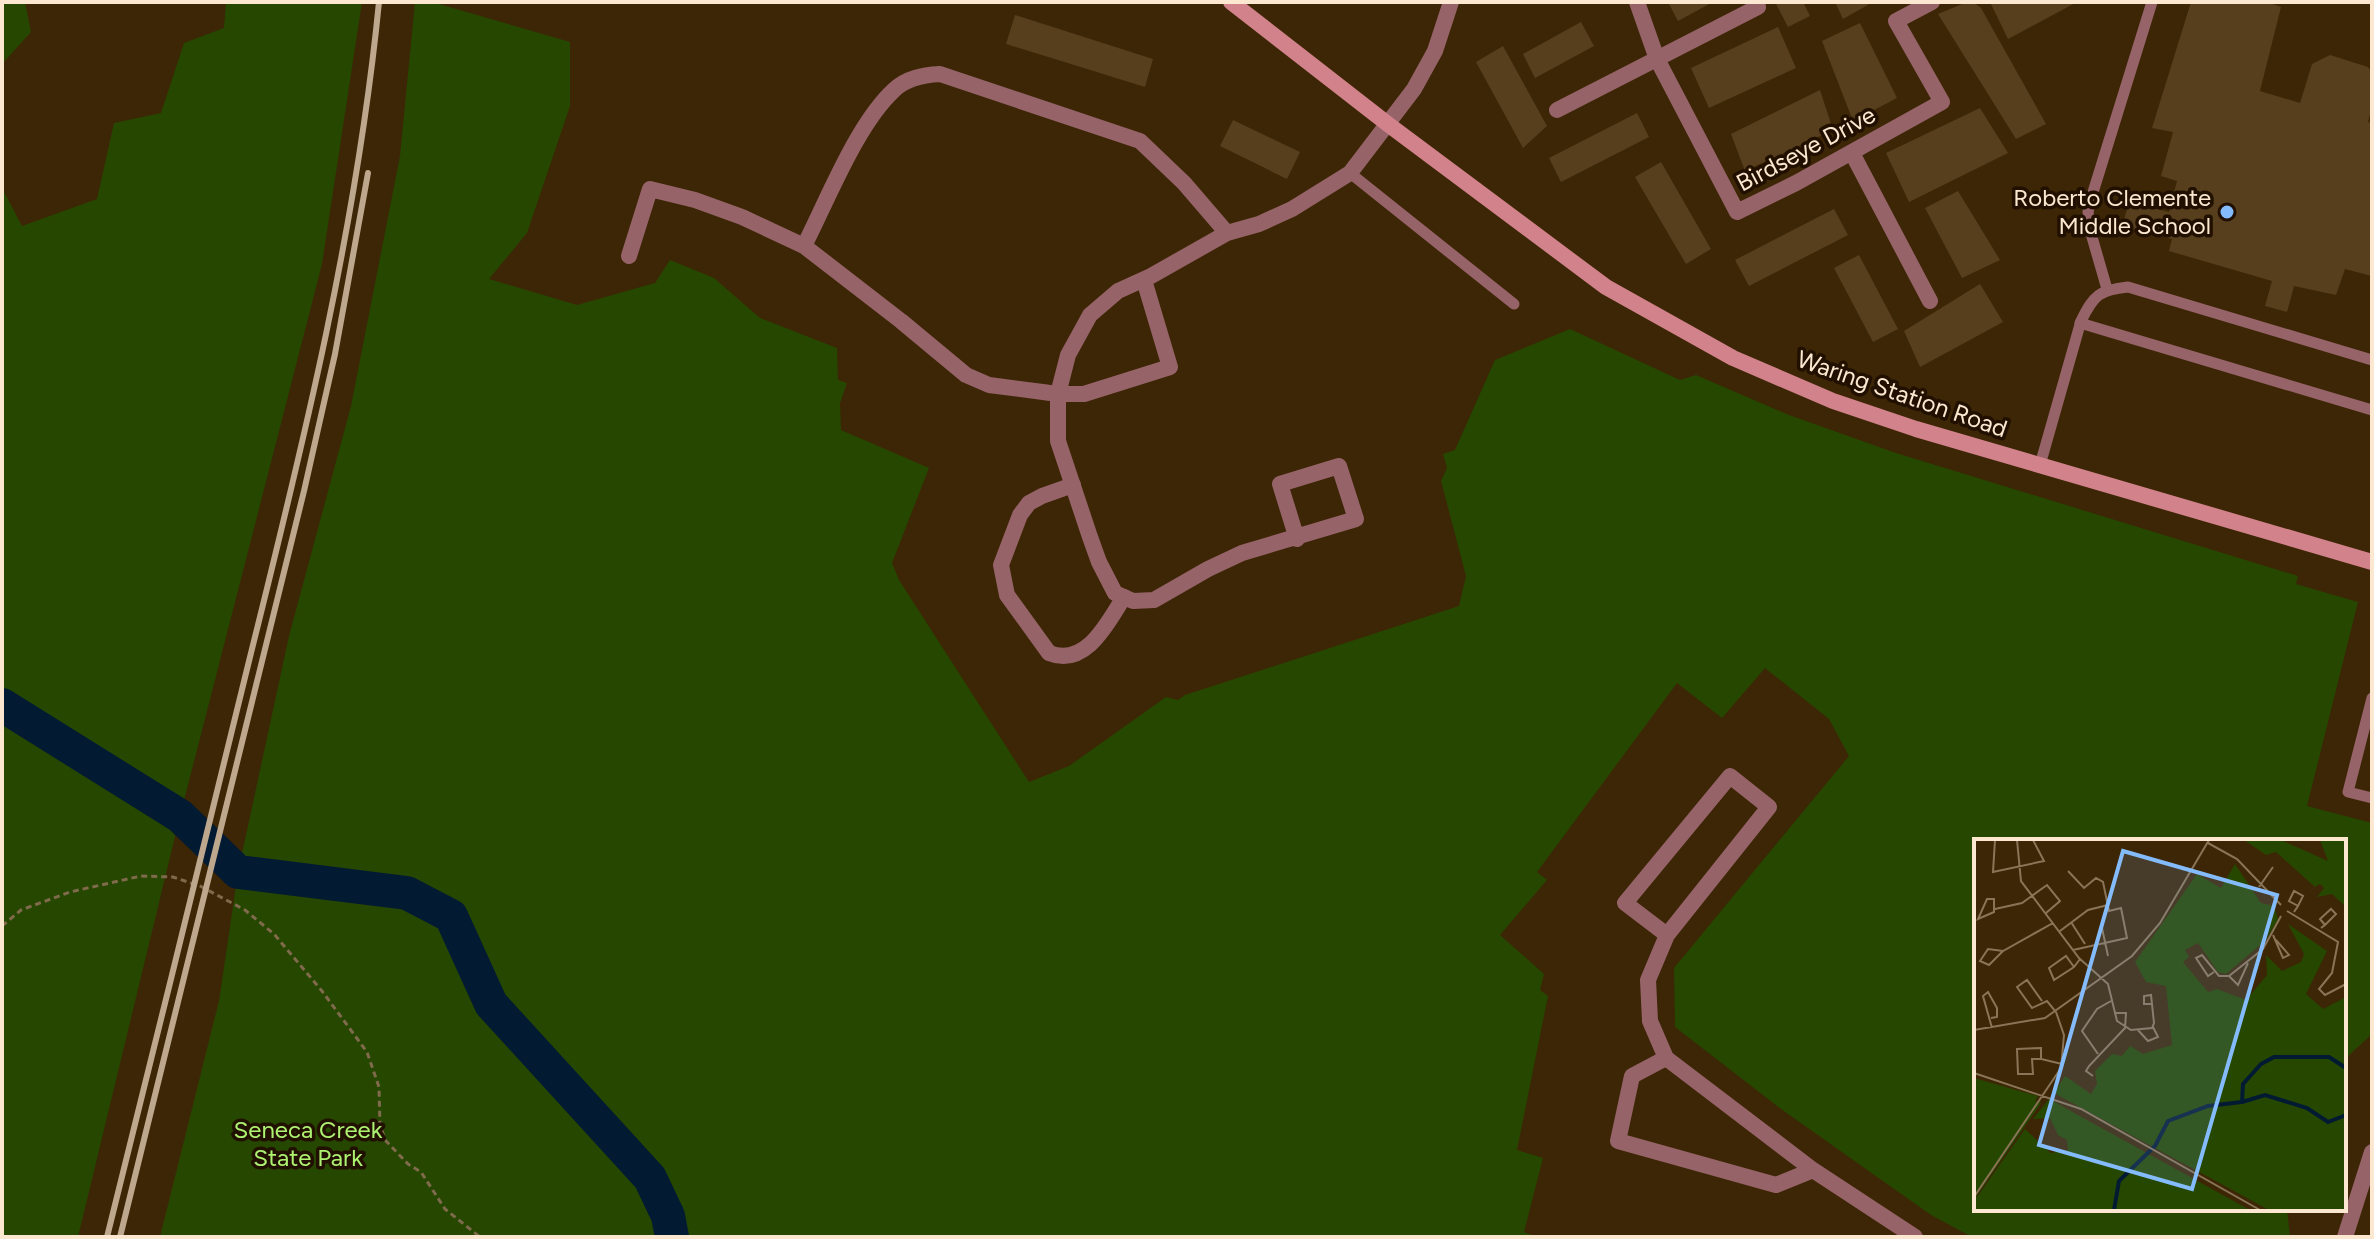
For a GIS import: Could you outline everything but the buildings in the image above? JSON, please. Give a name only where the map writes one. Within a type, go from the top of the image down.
[{"type":"street","name":"Waring Station Road","points":[[1231,2],[1606,287],[1733,358],[1833,401],[1916,429],[2372,562]]},
{"type":"street","points":[[1297,539],[1280,484],[1339,466],[1356,519],[1297,539],[1242,553],[1154,600],[1133,601],[1115,593],[1099,562],[1058,441],[1058,394],[1068,355],[1090,315],[1118,291],[1144,280],[1227,233],[1259,224],[1292,209],[1350,173],[1414,89],[1435,51],[1451,2]]},
{"type":"street","name":"Birdseye Drive","points":[[1637,2],[1657,59],[1737,212],[1942,102],[1896,21],[1932,2]]},
{"type":"street","points":[[1557,110],[1758,7]]},
{"type":"street","points":[[804,246],[863,129],[895,88],[918,76],[940,74],[1140,141],[1184,183],[1227,233]]},
{"type":"street","points":[[1852,153],[1930,301]]},
{"type":"street","points":[[629,256],[650,189],[695,200],[742,217],[804,246],[966,375],[989,385],[1058,394],[1084,394],[1170,367],[1144,280]]},
{"type":"street","points":[[1073,485],[1029,503],[1020,515],[1001,565],[1007,595],[1049,653],[1059,657],[1074,655],[1091,644],[1124,597]]},
{"type":"street","points":[[1667,935],[1625,903],[1730,776],[1769,807],[1667,935],[1648,980],[1650,1021],[1666,1058],[1813,1170],[1915,1237]]},
{"type":"street","points":[[1666,1058],[1632,1076],[1618,1141],[1776,1185],[1813,1170]]},
{"type":"street","points":[[2345,1237],[2372,1152]]},
{"type":"lane","points":[[2107,289],[2088,212],[2152,2]]},
{"type":"lane","points":[[1350,173],[1514,304]]},
{"type":"lane","points":[[2040,465],[2080,323],[2090,303],[2107,289],[2128,287],[2372,360]]},
{"type":"lane","points":[[2080,323],[2372,410]]},
{"type":"lane","points":[[2372,698],[2348,792],[2372,798]]},
{"type":"path","points":[[2,926],[21,910],[70,892],[141,876],[173,877],[200,886],[245,910],[274,934],[322,991],[367,1052],[379,1087],[380,1126],[386,1141],[408,1164],[421,1172],[445,1209],[480,1237]]},
{"type":"green space","points":[[2,2],[25,2],[31,32],[2,64]]},
{"type":"green space","points":[[226,2],[362,2],[322,264],[180,816],[78,1237],[2,1237],[2,188],[22,226],[97,199],[114,123],[161,113],[184,43],[224,28]]},
{"type":"green space","name":"Seneca Creek State Park","points":[[415,2],[432,2],[570,42],[570,106],[527,233],[489,279],[577,305],[655,283],[670,260],[714,278],[760,318],[837,348],[838,380],[847,383],[840,403],[841,430],[929,468],[892,563],[899,580],[1029,782],[1069,766],[1166,697],[1178,700],[1185,695],[1459,606],[1466,576],[1441,481],[1447,468],[1443,454],[1455,450],[1495,360],[1570,329],[1680,380],[1696,375],[1789,415],[1896,453],[2298,576],[2296,584],[2358,602],[2307,806],[2372,823],[2372,1034],[2346,1058],[2346,839],[1974,839],[1974,1211],[2287,1211],[2290,1237],[1972,1237],[1931,1215],[1781,1109],[1675,1027],[1674,968],[1849,756],[1829,719],[1765,668],[1722,718],[1677,683],[1537,872],[1547,880],[1500,935],[1544,974],[1540,990],[1548,996],[1517,1150],[1543,1158],[1524,1232],[1537,1237],[160,1237],[219,1001],[238,872],[289,636],[351,406],[400,156]]},
{"type":"waterway","points":[[2,705],[180,816],[238,872],[407,893],[451,916],[491,1004],[650,1178],[668,1216],[672,1237]]},
{"type":"railway","points":[[107,1237],[309,413],[357,168],[379,2]]},
{"type":"railway","points":[[120,1237],[304,491],[335,354],[368,173]]},
{"type":"place","name":"Roberto Clemente Middle School","points":[[2227,212]]}]
